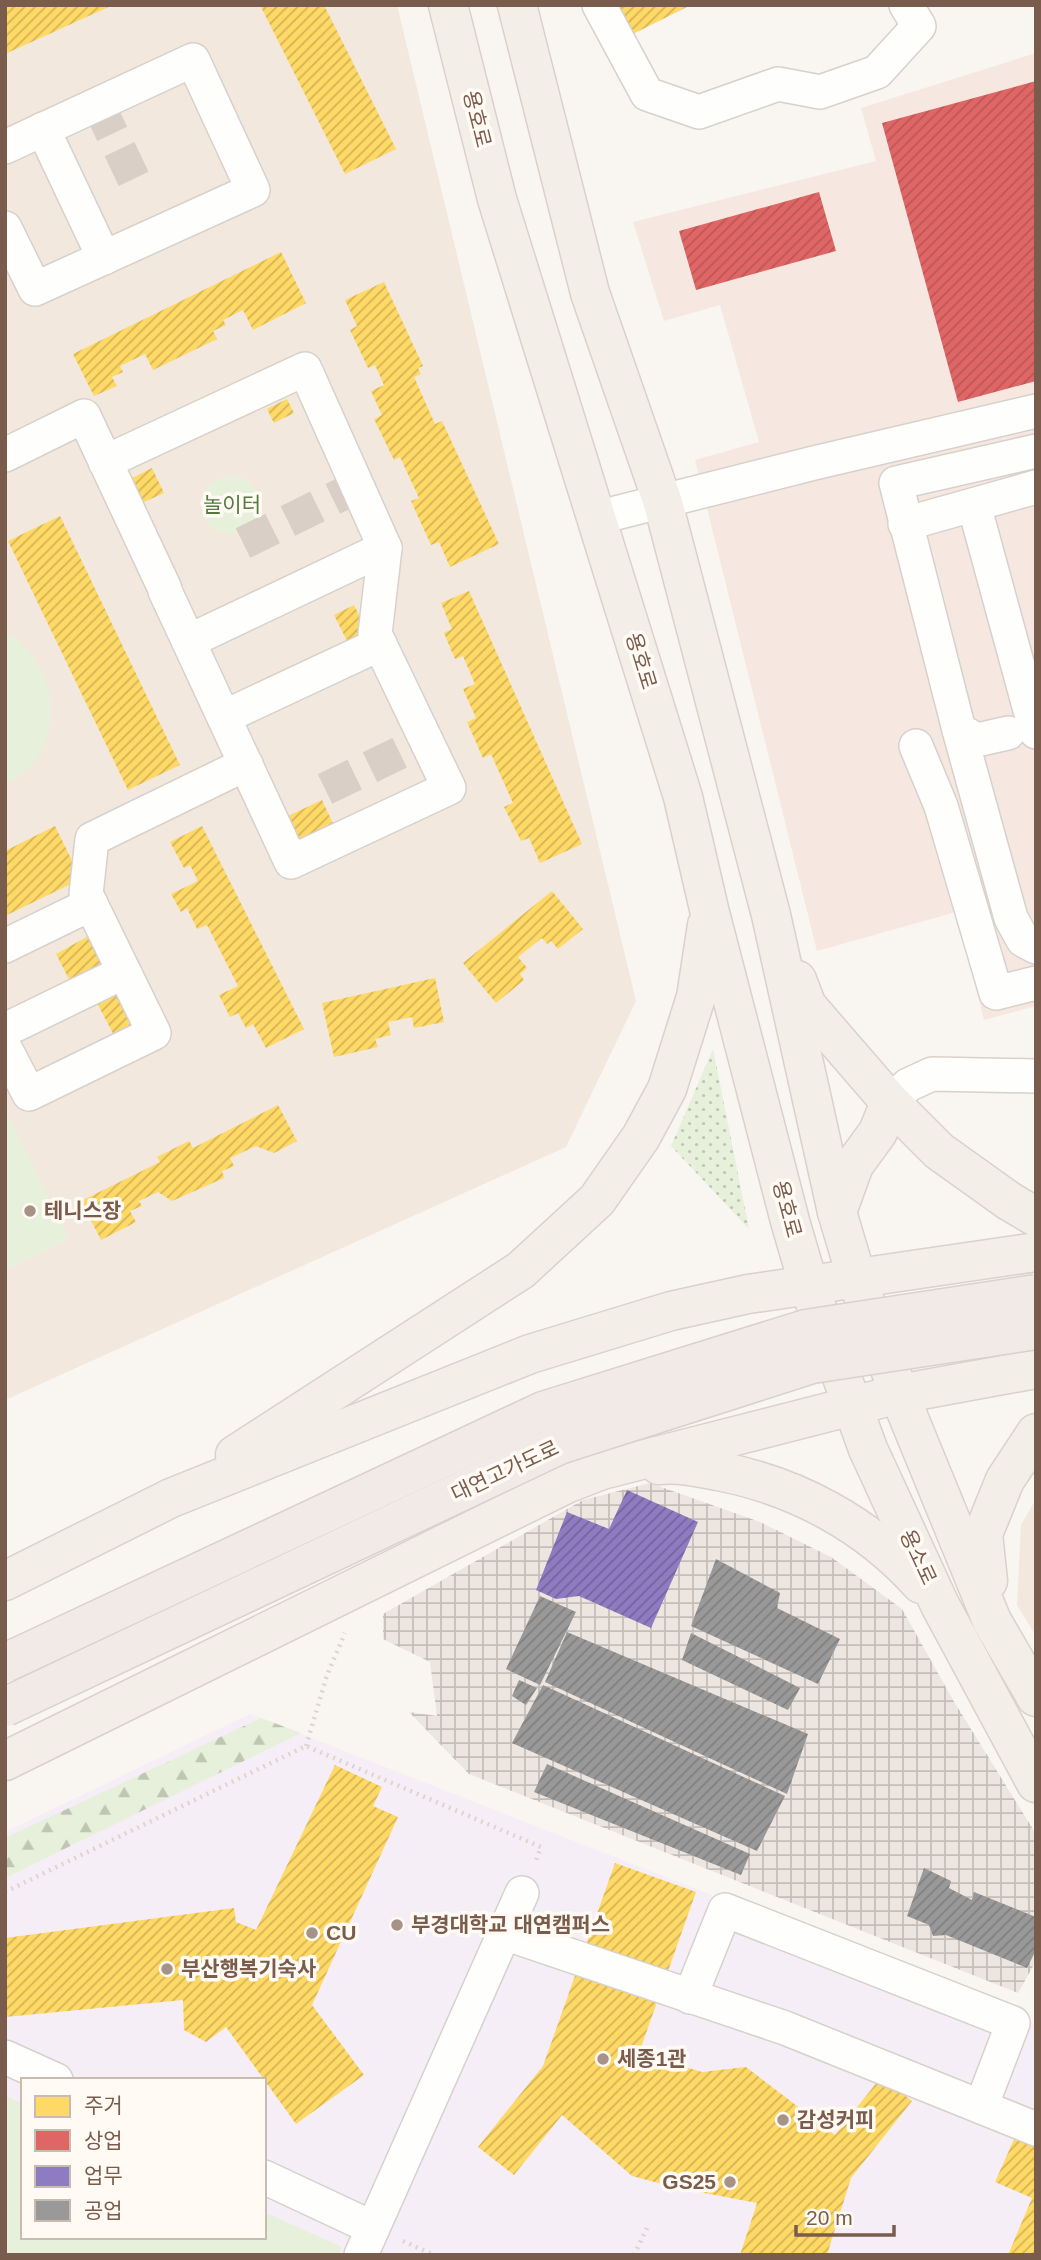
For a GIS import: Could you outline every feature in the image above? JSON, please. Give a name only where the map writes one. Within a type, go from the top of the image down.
[{"type":"highway","name":"대연고가도로","points":[[5,1663],[543,1411],[806,1329],[1036,1294]]},
{"type":"highway","name":"대연고가도로","points":[[5,1707],[559,1445],[812,1364],[1036,1330]]},
{"type":"main road","name":"용호로","points":[[448,5],[497,199],[683,797],[709,909],[790,1221],[816,1303]]},
{"type":"main road","points":[[501,5],[527,48]]},
{"type":"main road","points":[[517,5],[590,293],[663,503],[771,915],[837,1212],[863,1296]]},
{"type":"main road","points":[[497,199],[522,234],[565,331],[578,335],[586,326],[590,293]]},
{"type":"main road","points":[[171,1498],[521,1269],[597,1200],[641,1137],[667,1089],[696,997],[709,909]]},
{"type":"main road","points":[[771,915],[807,1006],[890,1102],[939,1151],[1036,1217]]},
{"type":"main road","points":[[837,1212],[854,1165],[878,1132],[890,1102]]},
{"type":"main road","points":[[5,1580],[171,1498],[530,1354],[671,1311],[748,1294],[816,1303],[863,1296],[927,1267],[1036,1252]]},
{"type":"main road","name":"용소로","points":[[863,1296],[992,1621],[1036,1696]]},
{"type":"main road","name":"용소로","points":[[816,1303],[868,1449],[940,1605],[1036,1783]]},
{"type":"main road","points":[[5,1761],[566,1484],[602,1470],[900,1394],[1036,1369]]},
{"type":"main road","points":[[992,1621],[983,1534],[1005,1480],[1036,1433]]},
{"type":"main road","points":[[602,1470],[680,1464],[739,1475],[786,1490],[845,1519],[898,1558],[940,1605]]},
{"type":"lane","points":[[599,5],[647,94],[699,112],[778,84],[820,92],[877,72],[919,26],[906,5]]},
{"type":"lane","points":[[5,147],[193,60],[253,190],[34,289],[5,228]]},
{"type":"lane","points":[[43,130],[104,258]]},
{"type":"lane","points":[[5,455],[84,416],[105,462],[189,641],[291,862],[449,788],[374,634],[385,548],[305,369],[105,462]]},
{"type":"lane","points":[[596,519],[814,463],[1036,411]]},
{"type":"lane","points":[[1036,451],[896,483],[959,730],[1011,918],[1023,940],[1036,947]]},
{"type":"lane","points":[[905,524],[1036,487]]},
{"type":"lane","points":[[959,730],[977,740],[1022,733],[974,505]]},
{"type":"lane","points":[[189,641],[385,548]]},
{"type":"lane","points":[[224,717],[380,644]]},
{"type":"lane","points":[[916,746],[941,806],[996,993],[1036,983]]},
{"type":"lane","points":[[5,1048],[29,1094],[154,1033],[86,894],[92,839],[246,764]]},
{"type":"lane","points":[[5,946],[91,904]]},
{"type":"lane","points":[[5,1030],[124,972]]},
{"type":"lane","points":[[890,1102],[908,1085],[932,1074],[1036,1076]]},
{"type":"lane","points":[[266,2178],[367,2241],[522,1893]]},
{"type":"lane","points":[[690,1997],[724,1910],[1013,2024],[981,2107]]},
{"type":"lane","points":[[504,1933],[785,2028],[1036,2129]]},
{"type":"lane","points":[[5,2057],[52,2078]]},
{"type":"path","points":[[5,1892],[306,1746],[327,1675],[349,1623]]},
{"type":"path","points":[[306,1746],[541,1847],[522,1893]]},
{"type":"path","points":[[634,2255],[649,2224]]},
{"type":"shaded area","points":[[5,5],[397,5],[636,1001],[566,1147],[5,1400]]},
{"type":"shaded area","points":[[1036,53],[1036,1006],[984,1020],[956,912],[817,951],[695,460],[759,442],[720,305],[664,321],[633,222],[876,161],[861,108]]},
{"type":"shaded area","points":[[650,1483],[760,1522],[831,1557],[902,1609],[953,1700],[1036,1834],[1036,1961],[1018,1993],[469,1774],[409,1712],[437,1716],[430,1662],[383,1639],[383,1614],[583,1500]]},
{"type":"shaded area","points":[[1036,1499],[1036,1636],[1017,1605],[1021,1525]]},
{"type":"shaded area","name":"부경대학교 대연캠퍼스","points":[[250,1714],[1023,2017],[1036,2026],[1036,2255],[5,2255],[5,1832]]},
{"type":"green space","name":"놀이터","points":[[225,476],[237,476],[252,484],[260,499],[260,511],[252,526],[237,534],[225,534],[210,526],[202,511],[202,499],[210,484]]},
{"type":"green space","points":[[5,631],[24,646],[38,665],[47,687],[51,709],[48,731],[40,752],[26,771],[5,785]]},
{"type":"green space","points":[[713,1049],[749,1229],[671,1146]]},
{"type":"green space","name":"테니스장","points":[[5,1109],[69,1239],[5,1270]]},
{"type":"green space","points":[[261,1718],[301,1733],[5,1878],[5,1838]]},
{"type":"green space","points":[[5,2096],[21,2103],[21,2239],[266,2239],[266,2213],[342,2247],[338,2255],[5,2255]]},
{"type":"building: 주거","points":[[5,5],[113,5],[5,54]]},
{"type":"building: 주거","points":[[260,5],[324,5],[396,149],[345,174]]},
{"type":"building: 주거","points":[[613,5],[691,5],[631,35]]},
{"type":"building: 주거","points":[[281,252],[306,303],[253,330],[243,310],[223,320],[226,325],[213,331],[217,339],[153,370],[145,354],[120,366],[123,372],[112,377],[117,386],[94,396],[73,354]]},
{"type":"building: 주거","points":[[384,282],[423,366],[418,368],[421,374],[414,377],[435,424],[442,421],[499,544],[450,567],[439,542],[431,545],[411,501],[419,498],[400,457],[394,460],[374,419],[382,415],[371,391],[384,385],[375,365],[368,368],[350,330],[357,326],[345,300]]},
{"type":"building: 주거","points":[[287,399],[294,413],[274,423],[267,409]]},
{"type":"building: 주거","points":[[152,468],[164,493],[140,504],[128,480]]},
{"type":"building: 주거","points":[[60,516],[180,765],[128,790],[8,541]]},
{"type":"building: 주거","points":[[469,591],[582,844],[540,863],[529,838],[521,841],[504,807],[513,803],[491,754],[483,758],[467,722],[476,718],[463,689],[475,684],[463,656],[455,659],[444,633],[452,629],[441,603]]},
{"type":"building: 주거","points":[[354,605],[367,631],[347,641],[334,615]]},
{"type":"building: 주거","points":[[322,800],[336,830],[302,846],[288,816]]},
{"type":"building: 주거","points":[[55,826],[81,879],[5,916],[5,851]]},
{"type":"building: 주거","points":[[202,826],[304,1029],[266,1048],[253,1024],[246,1028],[238,1013],[230,1017],[219,995],[238,986],[207,925],[197,929],[187,908],[181,912],[171,894],[198,881],[190,865],[184,868],[170,842]]},
{"type":"building: 주거","points":[[552,891],[583,929],[558,949],[551,941],[547,944],[542,938],[518,957],[527,968],[520,974],[524,980],[496,1003],[463,963]]},
{"type":"building: 주거","points":[[94,933],[108,961],[70,981],[56,954]]},
{"type":"building: 주거","points":[[435,978],[444,1022],[414,1028],[412,1017],[388,1022],[391,1035],[375,1039],[378,1047],[334,1057],[322,1003]]},
{"type":"building: 주거","points":[[119,989],[142,1031],[118,1043],[96,1001]]},
{"type":"building: 주거","points":[[278,1105],[297,1141],[274,1153],[256,1146],[230,1158],[234,1166],[222,1171],[224,1178],[172,1201],[158,1192],[139,1201],[142,1206],[130,1211],[136,1222],[101,1240],[81,1201],[160,1162],[157,1157],[189,1141],[193,1148]]},
{"type":"building: 주거","name":"부산행복기숙사","points":[[335,1765],[382,1787],[373,1806],[398,1817],[312,2005],[364,2075],[296,2124],[266,2082],[266,2078],[263,2078],[226,2027],[206,2042],[184,2030],[183,2000],[5,2017],[5,1938],[234,1908],[236,1922],[256,1930]]},
{"type":"building: 주거","name":"세종1관","points":[[615,1863],[696,1892],[639,2053],[702,2072],[746,2067],[835,2135],[881,2077],[912,2101],[851,2178],[827,2255],[740,2255],[757,2203],[632,2176],[562,2115],[514,2175],[478,2147],[543,2066]]},
{"type":"building: 주거","points":[[1027,2110],[1036,2114],[1036,2255],[1008,2255],[1032,2198],[995,2182]]},
{"type":"building: 상업","points":[[1036,81],[1036,381],[958,402],[882,123]]},
{"type":"building: 상업","points":[[819,192],[836,251],[696,290],[679,231]]},
{"type":"building: 업무","points":[[627,1490],[698,1522],[651,1628],[579,1596],[556,1599],[536,1590],[567,1512],[609,1529]]},
{"type":"building: 공업","points":[[716,1559],[780,1593],[777,1608],[840,1639],[818,1684],[691,1626]]},
{"type":"building: 공업","points":[[540,1596],[576,1612],[540,1685],[506,1669]]},
{"type":"building: 공업","points":[[567,1632],[808,1734],[787,1794],[545,1682]]},
{"type":"building: 공업","points":[[691,1633],[800,1688],[788,1710],[682,1660]]},
{"type":"building: 공업","points":[[519,1680],[537,1688],[526,1705],[512,1696]]},
{"type":"building: 공업","points":[[543,1685],[785,1796],[757,1851],[512,1743]]},
{"type":"building: 공업","points":[[547,1764],[750,1854],[741,1875],[534,1792]]},
{"type":"building: 공업","points":[[924,1868],[951,1881],[949,1888],[972,1900],[974,1892],[1036,1917],[1036,1950],[1027,1968],[946,1935],[933,1936],[929,1925],[907,1916]]},
{"type":"tunnel","points":[[98,104],[138,188]]},
{"type":"tunnel","points":[[243,543],[357,487]]},
{"type":"tunnel","points":[[325,789],[426,740]]},
{"type":"place","name":"테니스장","points":[[30,1211]]},
{"type":"place","name":"부경대학교 대연캠퍼스","points":[[397,1925]]},
{"type":"place","name":"CU","points":[[312,1933]]},
{"type":"place","name":"부산행복기숙사","points":[[167,1969]]},
{"type":"place","name":"세종1관","points":[[603,2059]]},
{"type":"place","name":"감성커피","points":[[783,2120]]},
{"type":"place","name":"GS25","points":[[730,2182]]}]
